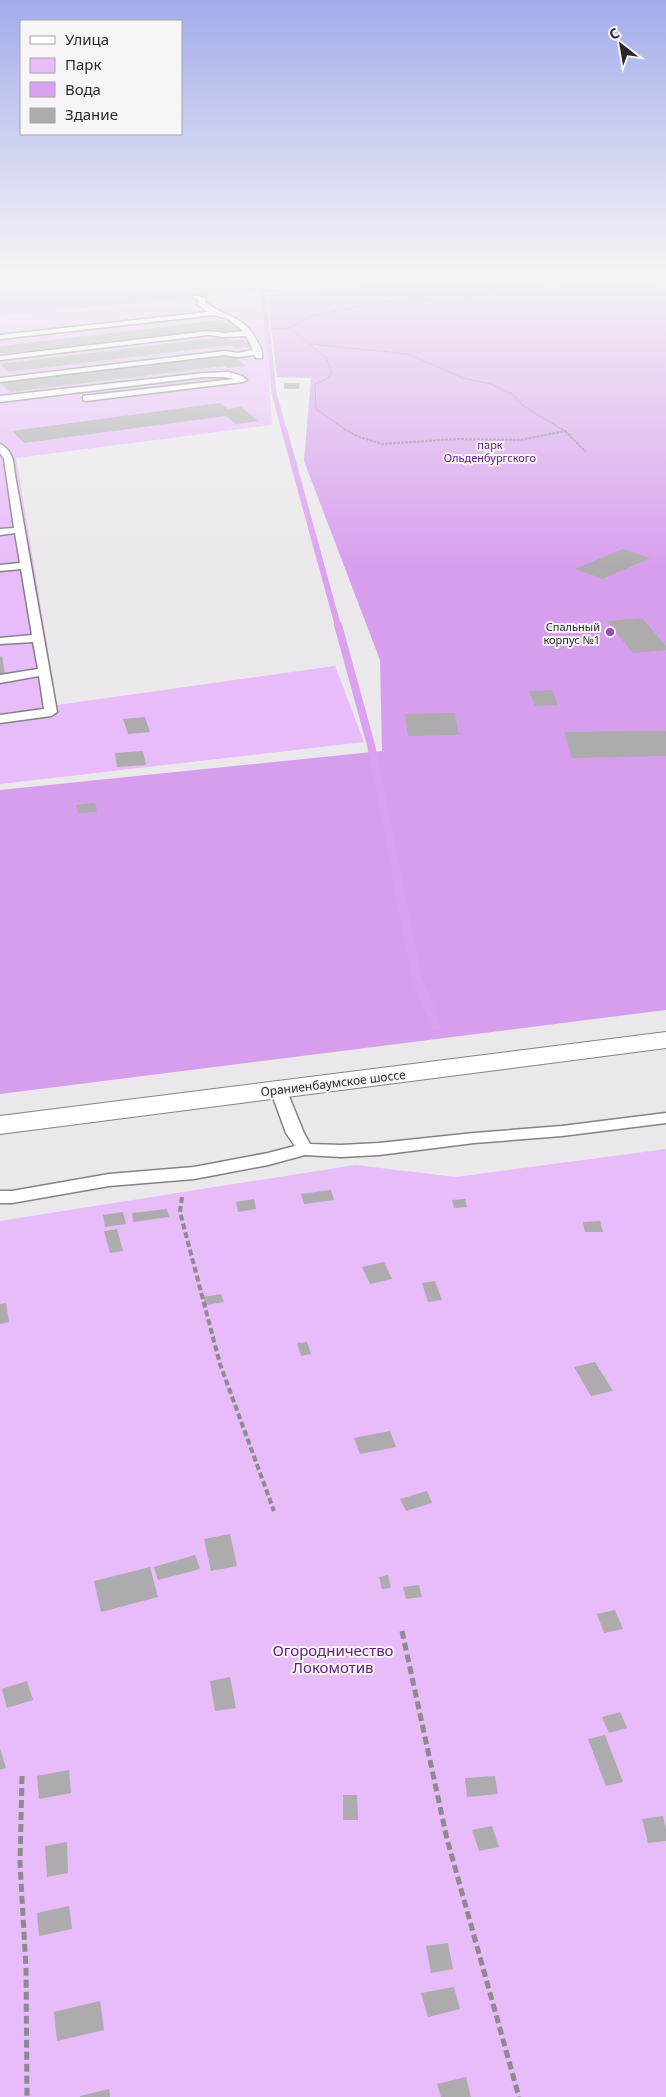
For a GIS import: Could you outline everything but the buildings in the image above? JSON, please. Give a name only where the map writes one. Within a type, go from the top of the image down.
[{"type":"main road","name":"Ораниенбаумское шоссе","points":[[0,1124],[666,1040]]},
{"type":"lane","points":[[0,380],[57,373]]},
{"type":"lane","points":[[0,399],[204,375],[225,374],[236,376],[243,380],[86,398]]},
{"type":"lane","points":[[0,447],[9,459],[4,469],[13,493],[51,712],[0,720]]},
{"type":"lane","points":[[0,494],[13,493]]},
{"type":"lane","points":[[0,532],[20,530]]},
{"type":"lane","points":[[0,568],[26,566]]},
{"type":"lane","points":[[0,641],[38,638]]},
{"type":"lane","points":[[0,679],[44,672]]},
{"type":"lane","points":[[278,1090],[295,1133],[306,1149]]},
{"type":"lane","points":[[0,1198],[109,1180],[194,1173],[268,1159],[306,1149],[341,1151],[379,1149],[474,1138],[562,1131],[666,1118]]},
{"type":"path","points":[[332,373],[327,379],[315,384],[316,409],[359,437],[384,444],[456,439],[520,440],[565,431]]},
{"type":"path","points":[[451,373],[463,378],[491,384],[512,394],[522,406],[565,431],[586,452]]},
{"type":"path","points":[[194,1173],[184,1186],[180,1212],[186,1228],[198,1290],[220,1364],[274,1511]]},
{"type":"path","points":[[402,1632],[447,1839],[519,2097]]},
{"type":"path","points":[[22,1776],[20,1863],[26,1968],[27,2097]]},
{"type":"green space","points":[[0,373],[269,373],[272,425],[16,458],[57,705],[335,666],[364,742],[0,784]]},
{"type":"green space","name":"парк Ольденбургского","points":[[277,373],[666,373],[666,1010],[0,1094],[0,790],[382,751],[380,660],[304,461],[311,378],[277,377]]},
{"type":"green space","name":"Огородничество Локомотив","points":[[666,1149],[666,2097],[0,2097],[0,1221],[355,1165],[456,1177]]},
{"type":"waterway","points":[[272,373],[274,393],[284,430]]},
{"type":"waterway","points":[[284,429],[338,626]]},
{"type":"waterway","points":[[338,625],[371,745],[397,875]]},
{"type":"waterway","points":[[396,874],[417,979],[436,1025]]},
{"type":"place","name":"Спальный корпус №1","points":[[610,632]]}]
